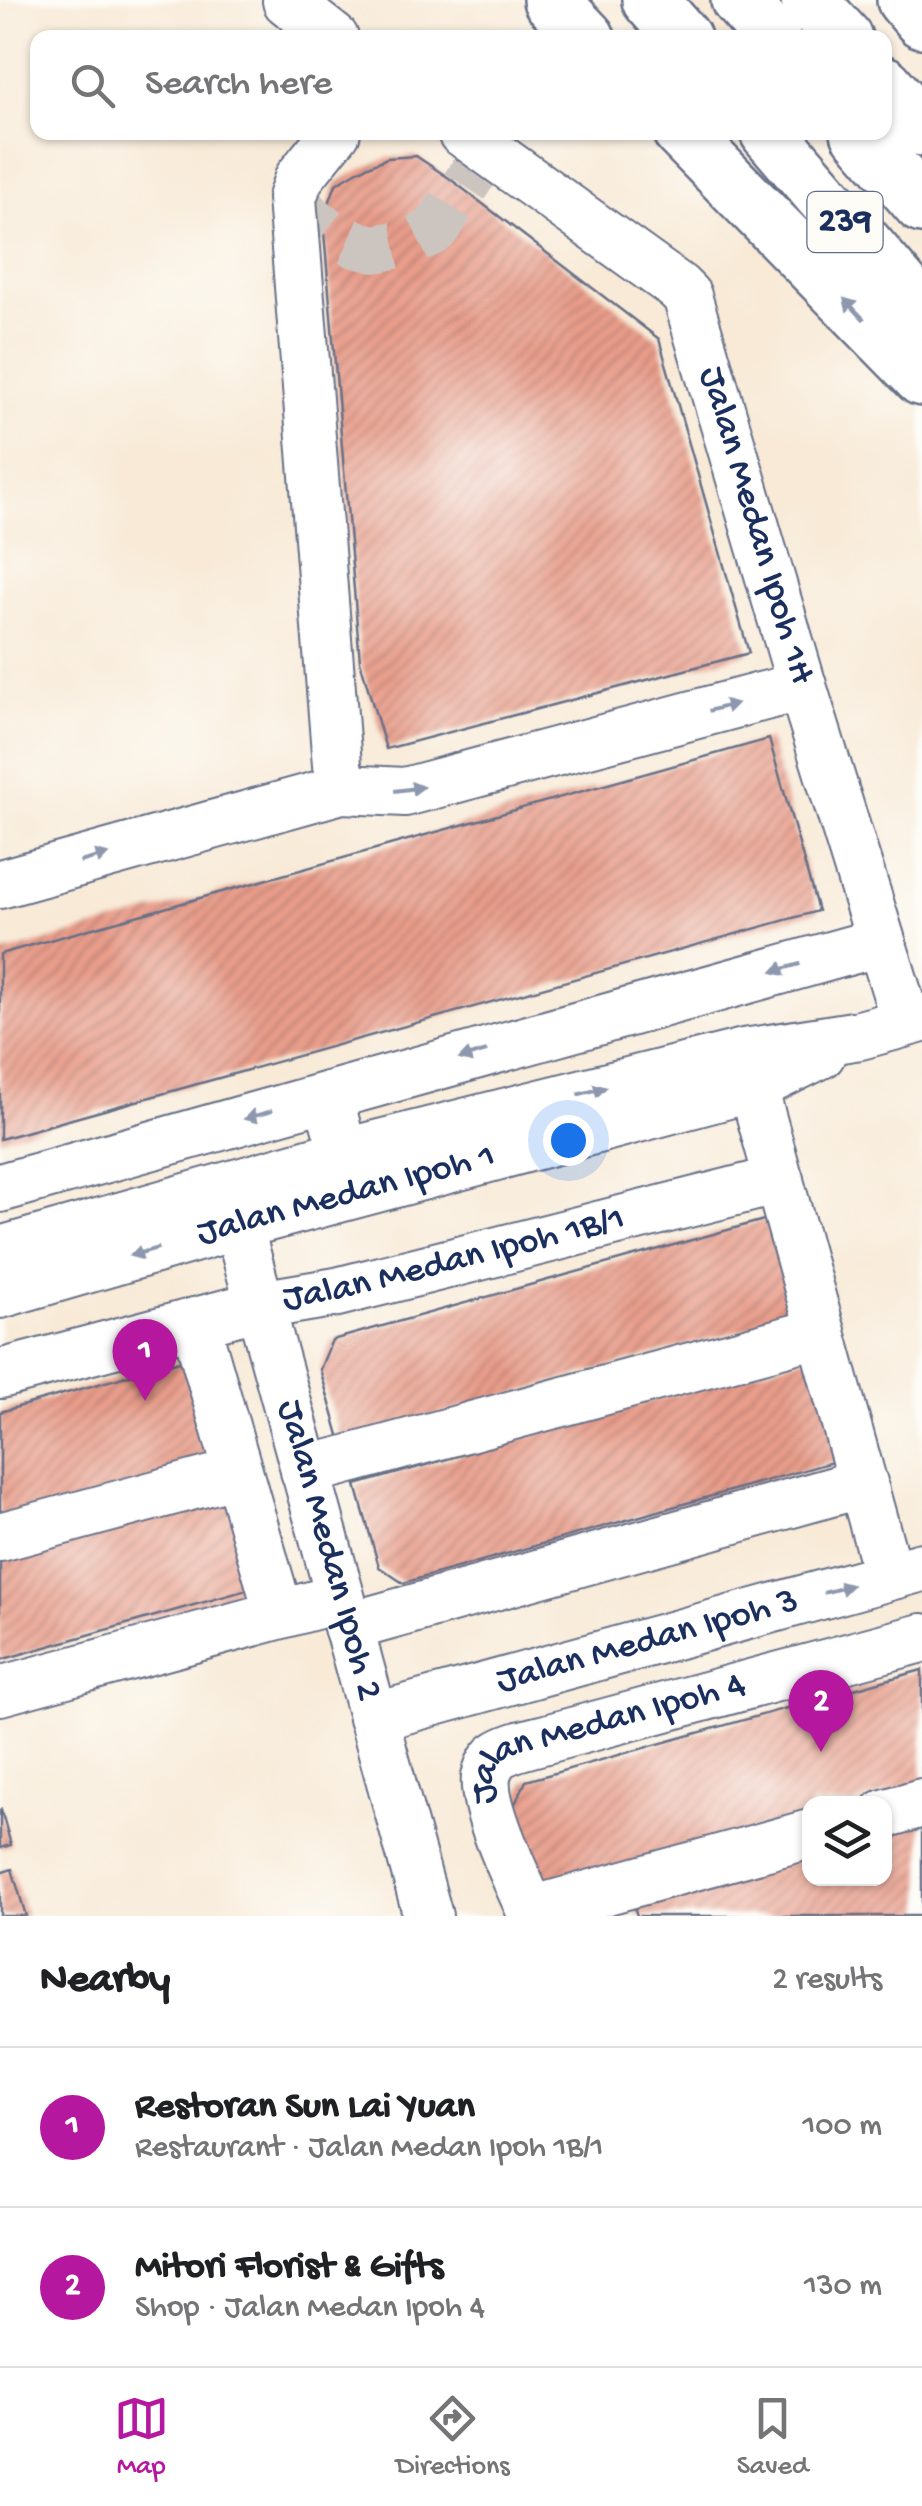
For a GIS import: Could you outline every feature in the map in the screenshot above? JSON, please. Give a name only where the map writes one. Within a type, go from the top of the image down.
[{"type":"main road","points":[[550,0],[580,30]]},
{"type":"main road","points":[[650,0],[676,30]]},
{"type":"main road","points":[[738,0],[765,30]]},
{"type":"main road","points":[[810,0],[837,30]]},
{"type":"main road","points":[[905,0],[922,20]]},
{"type":"main road","points":[[892,93],[922,128]]},
{"type":"main road","points":[[689,140],[922,378]]},
{"type":"main road","name":"239","points":[[775,140],[922,311]]},
{"type":"main road","points":[[866,140],[922,205]]},
{"type":"street","points":[[287,1],[324,30]]},
{"type":"street","points":[[330,140],[295,184],[292,198],[342,789]]},
{"type":"street","name":"Jalan Medan Ipoh 1H","points":[[473,140],[687,296],[880,942],[914,1020]]},
{"type":"street","points":[[0,884],[342,789],[405,792],[802,686]]},
{"type":"street","points":[[0,1188],[880,942]]},
{"type":"street","name":"Jalan Medan Ipoh 1","points":[[0,1250],[232,1205],[749,1070],[914,1020]]},
{"type":"street","points":[[749,1070],[863,1484],[905,1571]]},
{"type":"street","name":"Jalan Medan Ipoh 1","points":[[0,1294],[232,1205],[344,1153],[749,1070]]},
{"type":"street","points":[[328,1096],[344,1153]]},
{"type":"street","name":"Jalan Medan Ipoh 1B/1","points":[[0,1374],[195,1322],[337,1292],[780,1180]]},
{"type":"street","name":"Jalan Medan Ipoh 2","points":[[232,1205],[427,1916]]},
{"type":"street","points":[[195,1322],[279,1614]]},
{"type":"street","points":[[305,1471],[821,1332]]},
{"type":"street","points":[[0,1536],[238,1472]]},
{"type":"street","points":[[0,1692],[279,1614],[344,1612],[863,1484]]},
{"type":"street","name":"Jalan Medan Ipoh 3","points":[[374,1718],[905,1571]]},
{"type":"street","name":"Jalan Medan Ipoh 4","points":[[534,1914],[497,1830],[486,1776],[496,1756],[593,1726],[922,1638]]},
{"type":"street","points":[[575,1661],[593,1726]]},
{"type":"street","points":[[892,1812],[922,1804]]},
{"type":"street","points":[[534,1914],[802,1836]]},
{"type":"building","points":[[416,156],[659,339],[749,653],[386,749],[360,661],[323,220],[336,184],[387,158]]},
{"type":"building","points":[[769,739],[818,911],[0,1139],[0,954]]},
{"type":"building","points":[[778,1216],[805,1312],[341,1442],[320,1369],[332,1340]]},
{"type":"building","points":[[813,1355],[843,1459],[403,1583],[379,1567],[356,1485]]},
{"type":"building","points":[[190,1358],[214,1442],[206,1467],[0,1524],[0,1412]]},
{"type":"building","points":[[229,1500],[254,1588],[0,1660],[0,1551]]},
{"type":"building","points":[[922,1670],[922,1784],[879,1796],[802,1796],[802,1817],[535,1892],[512,1810],[526,1781]]},
{"type":"building","points":[[0,1811],[11,1845],[0,1848]]},
{"type":"building","points":[[922,1818],[922,1916],[637,1916],[631,1896],[802,1850],[802,1886],[892,1886],[892,1826]]},
{"type":"building","points":[[12,1869],[26,1916],[0,1916],[0,1873]]},
{"type":"tunnel","points":[[292,198],[329,232],[358,245],[375,249],[410,242],[435,230],[488,151]]},
{"type":"place","name":"Restoran Sun Lai Yuan","points":[[145,1401]]},
{"type":"place","name":"Mitori Florist & Gifts","points":[[821,1752]]}]
